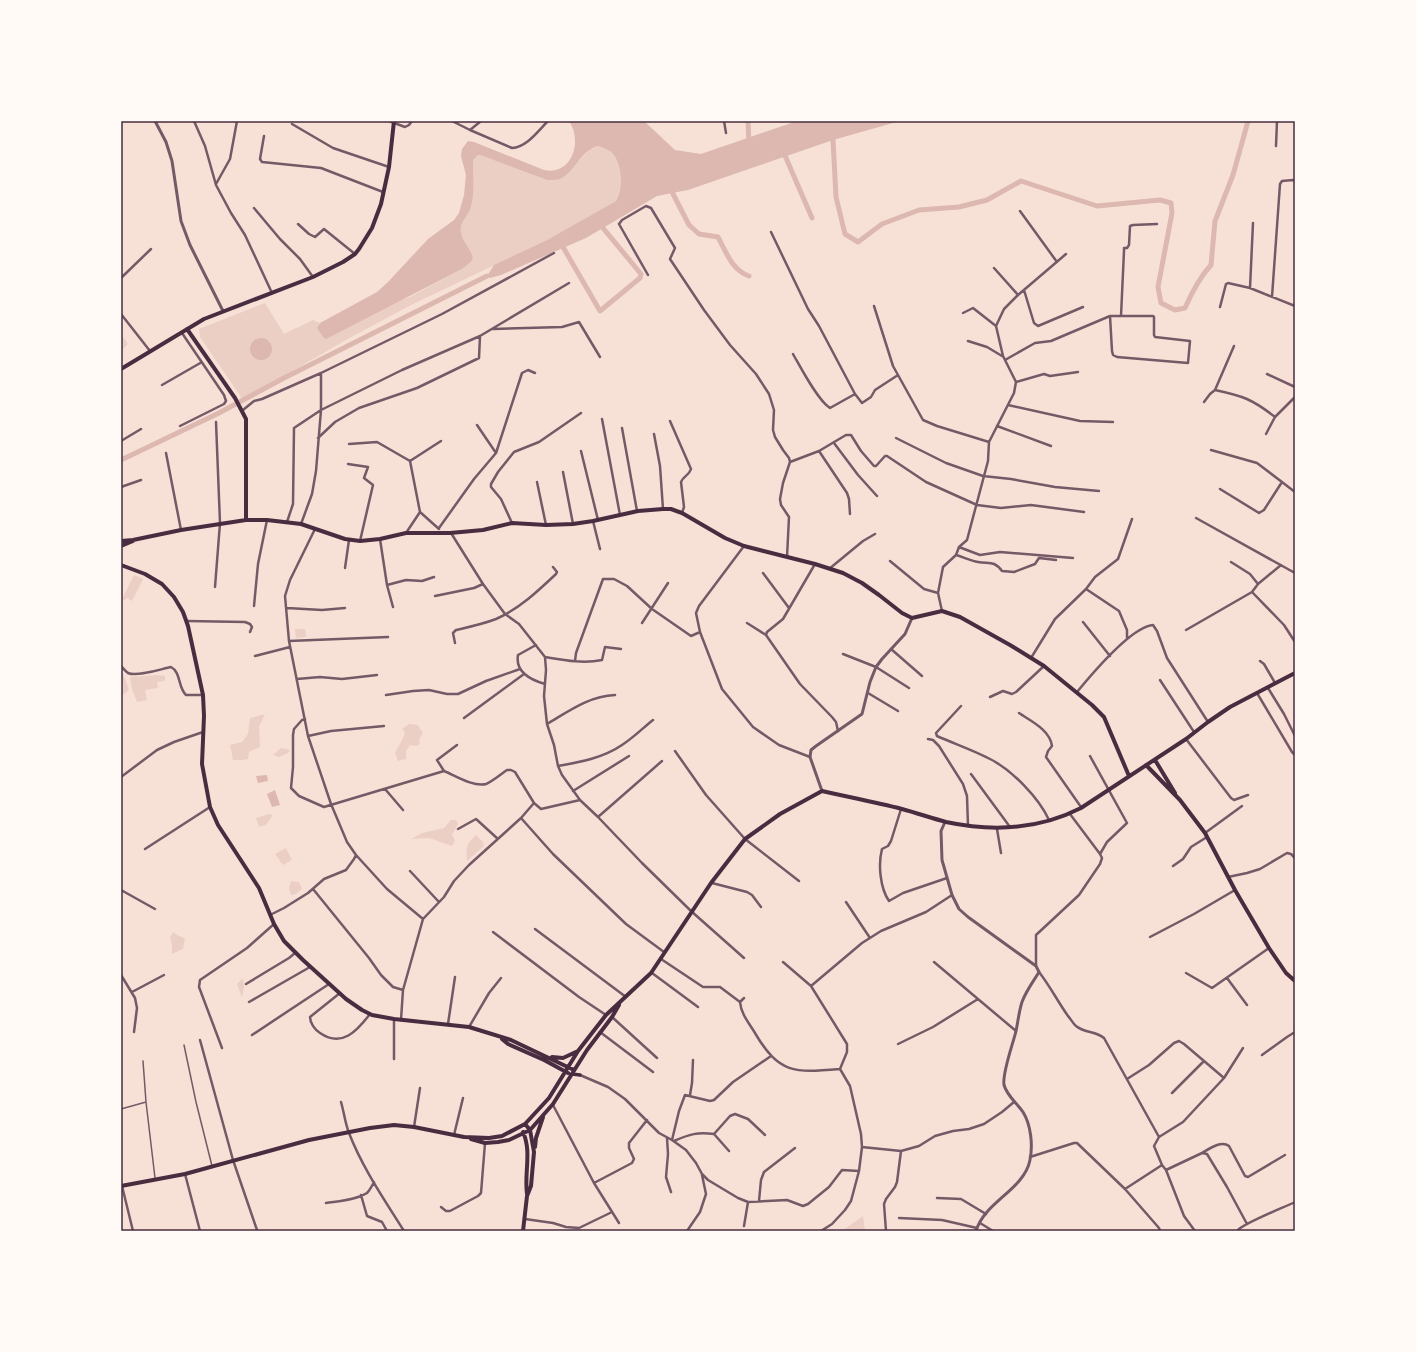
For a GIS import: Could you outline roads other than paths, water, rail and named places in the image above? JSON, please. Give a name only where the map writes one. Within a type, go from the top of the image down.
[{"type":"main road","points":[[121,368],[204,319],[313,277],[343,262],[354,254],[359,249],[372,228],[381,204],[389,167],[394,122]]},
{"type":"main road","points":[[187,329],[235,398],[246,419],[246,520]]},
{"type":"main road","points":[[121,541],[220,523],[246,520],[267,520],[301,524],[349,540],[360,541],[380,539],[406,533],[440,530],[450,533],[483,530],[512,523],[546,525],[573,524],[596,521],[638,511],[663,509],[671,510],[682,514],[725,538],[744,546],[815,564],[843,573],[862,583],[902,613],[912,618],[942,611],[960,617],[1031,658],[1044,666],[1077,692],[1104,718],[1129,776]]},
{"type":"main road","points":[[121,547],[133,540]]},
{"type":"main road","points":[[121,565],[145,574],[162,584],[174,597],[183,612],[203,696],[204,716],[202,764],[210,807],[218,825],[258,888],[274,924],[284,941],[329,984],[362,1010],[370,1014],[401,1020],[469,1027],[511,1040],[547,1056],[574,1070],[580,1075]]},
{"type":"main road","points":[[464,1137],[489,1138],[502,1136],[526,1124],[549,1098],[578,1051],[606,1015],[651,973],[711,883],[745,839],[780,814],[822,791],[901,809],[945,822],[968,826],[997,829],[1030,826],[1070,814],[1082,808],[1186,739],[1230,707],[1295,673]]},
{"type":"main road","points":[[1155,760],[1180,800],[1206,835],[1234,890],[1269,948],[1295,982]]},
{"type":"main road","points":[[1146,766],[1180,800]]},
{"type":"main road","points":[[122,1186],[185,1174],[309,1140],[394,1125],[414,1127],[464,1137],[485,1143],[509,1140],[530,1130],[553,1104],[574,1070],[612,1017],[620,1002]]},
{"type":"main road","points":[[499,1037],[508,1044],[544,1060],[566,1072],[580,1075]]},
{"type":"main road","points":[[547,1056],[563,1058],[578,1051]]},
{"type":"main road","points":[[527,1196],[531,1186],[536,1138],[545,1113]]},
{"type":"main road","points":[[526,1124],[530,1130],[534,1152]]},
{"type":"main road","points":[[520,1128],[524,1133],[528,1149],[526,1185],[527,1196],[523,1231]]},
{"type":"street","points":[[155,121],[166,142],[172,160],[181,220],[190,245],[224,311]]},
{"type":"street","points":[[194,121],[205,146],[216,185],[230,213],[245,234],[272,293]]},
{"type":"street","points":[[216,185],[230,159],[237,121]]},
{"type":"street","points":[[389,121],[405,126],[409,125],[412,121]]},
{"type":"street","points":[[452,121],[512,148],[518,148],[523,145],[548,121]]},
{"type":"street","points":[[470,130],[481,121]]},
{"type":"street","points":[[724,121],[726,133]]},
{"type":"street","points":[[1276,146],[1277,121]]},
{"type":"street","points":[[292,124],[333,148],[389,167]]},
{"type":"street","points":[[264,136],[260,159],[262,162],[321,168],[384,192]]},
{"type":"street","points":[[1272,297],[1280,184],[1282,181],[1295,181]]},
{"type":"street","points":[[648,275],[620,224],[622,220],[646,206],[651,208],[676,248],[670,259],[699,304],[730,345],[756,374],[769,394],[774,410],[773,430],[775,437],[789,458],[790,462],[783,483],[780,500],[781,505],[788,517],[787,557]]},
{"type":"street","points":[[254,208],[280,239],[300,259],[313,277]]},
{"type":"street","points":[[1020,211],[1057,262]]},
{"type":"street","points":[[1250,288],[1252,223]]},
{"type":"street","points":[[298,224],[309,234],[315,237],[324,229],[354,254]]},
{"type":"street","points":[[1121,316],[1124,248],[1128,248],[1129,245],[1130,226],[1157,224]]},
{"type":"street","points":[[771,232],[808,309],[819,326],[854,394],[862,403],[871,397],[876,390],[898,375]]},
{"type":"street","points":[[121,278],[151,249]]},
{"type":"street","points":[[242,410],[254,401],[262,400],[321,373],[442,314],[554,253]]},
{"type":"street","points":[[942,611],[938,593],[943,567],[956,555],[959,547],[967,540],[988,461],[989,442],[1014,393],[1016,382],[1003,356],[996,326],[1004,309],[1066,254]]},
{"type":"street","points":[[994,268],[1018,295]]},
{"type":"street","points":[[287,522],[293,504],[294,428],[321,410],[402,370],[480,336],[569,283]]},
{"type":"street","points":[[1220,307],[1226,284],[1228,283],[1250,288],[1295,306]]},
{"type":"street","points":[[1024,290],[1034,323],[1038,326],[1083,307]]},
{"type":"street","points":[[874,306],[893,366],[924,420],[989,442]]},
{"type":"street","points":[[963,313],[973,308],[996,326]]},
{"type":"street","points":[[121,314],[150,351]]},
{"type":"street","points":[[1005,360],[1035,343],[1051,341],[1110,316],[1153,316],[1155,337],[1190,341],[1188,363],[1117,357],[1113,355],[1110,316]]},
{"type":"street","points":[[491,329],[562,327],[579,322],[600,357]]},
{"type":"street","points":[[180,426],[224,404],[226,401],[224,395],[181,333]]},
{"type":"street","points":[[318,438],[335,422],[359,408],[417,388],[479,358],[480,336]]},
{"type":"street","points":[[968,341],[986,347],[1003,356]]},
{"type":"street","points":[[1204,402],[1215,390],[1234,346]]},
{"type":"street","points":[[793,354],[811,384],[826,405],[830,408],[854,394]]},
{"type":"street","points":[[162,385],[202,362]]},
{"type":"street","points":[[349,444],[377,442],[410,461],[420,512],[440,530],[474,479],[496,453],[522,373],[528,370],[535,372]]},
{"type":"street","points":[[1016,382],[1044,374],[1050,376],[1078,372]]},
{"type":"street","points":[[301,524],[312,494],[316,472],[321,410],[321,373]]},
{"type":"street","points":[[1267,374],[1295,387]]},
{"type":"street","points":[[1215,390],[1244,397],[1256,403],[1275,417]]},
{"type":"street","points":[[1266,434],[1275,417],[1295,397]]},
{"type":"street","points":[[1008,405],[1080,421],[1113,422]]},
{"type":"street","points":[[512,523],[502,499],[491,487],[491,484],[498,472],[514,452],[539,442],[581,413]]},
{"type":"street","points":[[602,420],[620,516]]},
{"type":"street","points":[[670,421],[691,469],[690,474],[682,479],[681,482],[684,507],[682,514]]},
{"type":"street","points":[[215,587],[220,523],[216,422]]},
{"type":"street","points":[[477,425],[496,453]]},
{"type":"street","points":[[998,426],[1051,446]]},
{"type":"street","points":[[622,428],[638,511]]},
{"type":"street","points":[[121,441],[141,429]]},
{"type":"street","points":[[654,434],[660,466],[663,509]]},
{"type":"street","points":[[790,462],[819,451],[846,435],[851,435],[861,451],[874,466],[876,466],[885,456],[887,456],[926,482],[977,505],[1001,508],[1031,505],[1084,512]]},
{"type":"street","points":[[896,438],[946,463],[983,476],[1055,487],[1099,491]]},
{"type":"street","points":[[410,461],[441,441]]},
{"type":"street","points":[[834,443],[858,475],[877,496]]},
{"type":"street","points":[[581,450],[596,521],[600,549]]},
{"type":"street","points":[[1211,450],[1257,463],[1295,492]]},
{"type":"street","points":[[819,451],[847,493],[850,514]]},
{"type":"street","points":[[166,453],[181,530]]},
{"type":"street","points":[[348,464],[368,467],[364,478],[372,485],[360,541]]},
{"type":"street","points":[[563,472],[573,524]]},
{"type":"street","points":[[121,487],[141,480]]},
{"type":"street","points":[[538,482],[546,525]]},
{"type":"street","points":[[1220,489],[1259,513],[1264,510],[1282,482]]},
{"type":"street","points":[[406,533],[420,512]]},
{"type":"street","points":[[1196,518],[1295,573]]},
{"type":"street","points":[[1031,658],[1055,619],[1086,589],[1095,577],[1118,559],[1132,519]]},
{"type":"street","points":[[254,606],[258,564],[267,520]]},
{"type":"street","points":[[316,528],[290,580],[285,596],[289,641],[308,736],[331,804],[347,842],[356,855],[387,889],[423,919]]},
{"type":"street","points":[[450,533],[483,584],[505,614],[519,624],[545,657],[544,696],[547,724],[554,745],[558,766],[562,775],[573,791],[642,863],[744,958]]},
{"type":"street","points":[[829,569],[863,541],[875,534]]},
{"type":"street","points":[[380,539],[387,585],[393,607]]},
{"type":"street","points":[[346,568],[349,540]]},
{"type":"street","points":[[744,546],[699,606],[696,613],[700,632],[722,689],[753,727],[779,745],[810,757]]},
{"type":"street","points":[[959,547],[980,555],[1000,552],[1073,558]]},
{"type":"street","points":[[956,555],[978,562],[989,562],[997,565],[1002,571],[1014,572],[1035,564],[1039,558],[1056,560]]},
{"type":"street","points":[[890,561],[924,589],[938,593]]},
{"type":"street","points":[[1231,562],[1250,574],[1258,584]]},
{"type":"street","points":[[766,635],[767,632],[783,619],[815,564]]},
{"type":"street","points":[[1186,630],[1252,592],[1258,584],[1281,565]]},
{"type":"street","points":[[455,643],[453,633],[456,630],[494,619],[505,614],[538,592],[556,574],[557,572],[553,567]]},
{"type":"street","points":[[763,573],[789,609]]},
{"type":"street","points":[[387,585],[406,580],[422,581],[434,577]]},
{"type":"street","points":[[576,661],[576,653],[603,579],[614,579],[627,586],[652,609],[691,636],[700,632]]},
{"type":"street","points":[[642,623],[668,583]]},
{"type":"street","points":[[435,596],[474,588],[483,584]]},
{"type":"street","points":[[1086,589],[1120,611],[1127,630],[1127,640]]},
{"type":"street","points":[[1252,592],[1284,625],[1295,642]]},
{"type":"street","points":[[286,608],[322,610],[346,608]]},
{"type":"street","points":[[822,791],[810,757],[811,750],[862,714],[870,682],[876,667],[905,634],[912,618]]},
{"type":"street","points":[[186,621],[245,622],[250,624],[252,627],[250,632]]},
{"type":"street","points":[[1083,622],[1110,656]]},
{"type":"street","points":[[747,623],[766,635],[800,684],[836,722],[838,731]]},
{"type":"street","points":[[1077,692],[1098,666],[1127,640],[1148,626],[1153,625],[1157,631],[1167,658],[1208,722]]},
{"type":"street","points":[[289,641],[388,636]]},
{"type":"street","points":[[536,645],[517,657],[520,669],[524,674],[533,681],[545,684]]},
{"type":"street","points":[[255,656],[290,646]]},
{"type":"street","points":[[545,657],[594,662],[602,660],[605,646],[622,649]]},
{"type":"street","points":[[891,649],[922,676]]},
{"type":"street","points":[[843,654],[876,667],[909,688]]},
{"type":"street","points":[[1260,662],[1264,664],[1275,684]]},
{"type":"street","points":[[121,666],[131,674],[171,666],[175,669],[182,692],[186,696],[203,696]]},
{"type":"street","points":[[990,697],[1003,691],[1012,694],[1016,692],[1044,666]]},
{"type":"street","points":[[386,695],[429,690],[447,694],[458,694],[486,681],[520,669]]},
{"type":"street","points":[[464,718],[524,674]]},
{"type":"street","points":[[297,679],[320,677],[342,679],[377,675]]},
{"type":"street","points":[[1160,680],[1194,732]]},
{"type":"street","points":[[1268,688],[1295,736]]},
{"type":"street","points":[[868,693],[898,711]]},
{"type":"street","points":[[1257,693],[1295,755]]},
{"type":"street","points":[[547,724],[581,704],[603,695],[615,695]]},
{"type":"street","points":[[961,706],[936,733],[937,736],[992,760],[1011,774],[1036,798],[1049,820]]},
{"type":"street","points":[[1019,713],[1045,731],[1051,739],[1052,746],[1046,757],[1082,808]]},
{"type":"street","points":[[305,719],[302,720],[294,729],[291,788],[299,796],[324,807],[444,771]]},
{"type":"street","points":[[558,766],[593,759],[612,751],[624,745],[653,720]]},
{"type":"street","points":[[308,736],[331,731],[384,726]]},
{"type":"street","points":[[121,777],[157,750],[174,742],[203,732]]},
{"type":"street","points":[[928,739],[933,740],[938,746],[963,784],[967,796],[968,826]]},
{"type":"street","points":[[1186,739],[1231,798],[1234,800],[1248,795]]},
{"type":"street","points":[[457,745],[437,760],[444,771],[465,780],[478,784],[486,784],[507,770],[511,770],[515,772],[534,803],[541,809],[580,800]]},
{"type":"street","points":[[675,751],[706,795],[745,839],[799,881]]},
{"type":"street","points":[[573,791],[629,756]]},
{"type":"street","points":[[1090,756],[1127,823],[1107,842],[1100,854]]},
{"type":"street","points":[[598,817],[662,762]]},
{"type":"street","points":[[970,774],[1011,827]]},
{"type":"street","points":[[385,789],[403,810]]},
{"type":"street","points":[[401,1020],[403,990],[423,919],[439,902],[464,870],[521,818],[534,803]]},
{"type":"street","points":[[1172,866],[1183,859],[1191,847],[1242,806]]},
{"type":"street","points":[[145,849],[210,807]]},
{"type":"street","points":[[901,809],[891,841],[888,846],[882,849],[881,854],[881,874],[885,896],[889,901],[903,893],[947,878]]},
{"type":"street","points":[[1070,814],[1102,858],[1100,864],[1079,895],[1036,935],[1036,966],[1038,972],[1047,982],[1060,1004],[1076,1026],[1099,1034],[1104,1038],[1159,1137]]},
{"type":"street","points":[[521,818],[553,854],[626,924],[665,953]]},
{"type":"street","points":[[458,829],[476,819],[498,838]]},
{"type":"street","points":[[945,822],[941,832],[942,860],[952,895],[958,909],[1036,966]]},
{"type":"street","points":[[997,829],[1001,853]]},
{"type":"street","points":[[1228,877],[1260,869],[1287,853],[1295,858]]},
{"type":"street","points":[[270,915],[284,908],[313,889],[324,879],[346,870],[356,855]]},
{"type":"street","points":[[410,871],[439,902]]},
{"type":"street","points":[[711,883],[747,892],[752,895],[761,907]]},
{"type":"street","points":[[313,889],[381,975],[393,987],[403,990]]},
{"type":"street","points":[[121,890],[155,909]]},
{"type":"street","points":[[1150,937],[1194,914],[1234,890]]},
{"type":"street","points":[[811,986],[862,943],[881,931],[926,912],[952,895]]},
{"type":"street","points":[[846,902],[870,938]]},
{"type":"street","points":[[222,1048],[199,987],[200,980],[246,948],[274,924]]},
{"type":"street","points":[[536,929],[627,997]]},
{"type":"street","points":[[492,932],[579,997],[606,1015]]},
{"type":"street","points":[[1186,973],[1210,988],[1214,987],[1269,948]]},
{"type":"street","points":[[246,984],[295,953]]},
{"type":"street","points":[[661,959],[703,987],[720,987],[740,1002],[741,1010],[764,1048],[779,1064],[792,1069],[807,1072],[840,1069]]},
{"type":"street","points":[[783,962],[811,986],[847,1044],[847,1052],[840,1069]]},
{"type":"street","points":[[934,962],[1016,1031]]},
{"type":"street","points":[[249,1002],[310,967]]},
{"type":"street","points":[[899,1218],[942,1220],[976,1229],[991,1206],[1023,1178],[1029,1165],[1030,1157],[1031,1140],[1028,1123],[1023,1112],[1007,1092],[1004,1084],[1004,1076],[1022,1001],[1038,972]]},
{"type":"street","points":[[651,973],[698,1007]]},
{"type":"street","points":[[121,975],[135,998],[137,1008],[134,1032]]},
{"type":"street","points":[[132,992],[164,975]]},
{"type":"street","points":[[448,1024],[455,977]]},
{"type":"street","points":[[469,1027],[489,993],[501,978]]},
{"type":"street","points":[[1227,978],[1247,1005]]},
{"type":"street","points":[[252,1035],[329,984]]},
{"type":"street","points":[[340,993],[310,1017],[310,1020],[318,1031],[327,1038],[337,1039],[346,1037],[355,1032],[370,1014]]},
{"type":"street","points":[[740,1002],[744,998]]},
{"type":"street","points":[[898,1044],[933,1027],[978,999]]},
{"type":"street","points":[[612,1017],[656,1058]]},
{"type":"street","points":[[394,1019],[394,1059]]},
{"type":"street","points":[[600,1032],[653,1072]]},
{"type":"street","points":[[1262,1055],[1295,1032]]},
{"type":"street","points":[[200,1040],[233,1160],[257,1230]]},
{"type":"street","points":[[1127,1079],[1149,1065],[1174,1043],[1179,1041],[1224,1078]]},
{"type":"street","points":[[1195,1231],[1184,1216],[1166,1170],[1162,1165],[1154,1146],[1159,1137],[1183,1122],[1224,1078],[1243,1048]]},
{"type":"street","points":[[673,1141],[679,1111],[684,1096],[690,1095],[710,1101],[714,1100],[733,1082],[771,1056]]},
{"type":"street","points":[[690,1095],[693,1060]]},
{"type":"street","points":[[1172,1093],[1204,1061]]},
{"type":"street","points":[[821,1231],[832,1224],[845,1210],[850,1201],[859,1171],[862,1147],[861,1134],[850,1086],[840,1069]]},
{"type":"street","points":[[580,1075],[608,1087],[624,1099],[659,1133],[686,1150],[702,1174],[708,1180],[738,1198],[748,1202],[787,1200],[803,1206],[808,1204],[829,1186],[842,1170],[859,1171]]},
{"type":"street","points":[[414,1127],[420,1088]]},
{"type":"street","points":[[454,1135],[463,1098]]},
{"type":"street","points":[[341,1102],[355,1148],[404,1231]]},
{"type":"street","points":[[862,1147],[901,1151],[919,1146],[935,1136],[952,1131],[969,1129],[984,1124],[1014,1102]]},
{"type":"street","points":[[553,1104],[594,1183],[618,1223]]},
{"type":"street","points":[[714,1134],[730,1116],[735,1114],[748,1120],[765,1135]]},
{"type":"street","points":[[594,1183],[632,1163],[634,1160],[629,1148],[629,1143],[647,1120]]},
{"type":"street","points":[[673,1141],[701,1132],[714,1134],[729,1151]]},
{"type":"street","points":[[666,1138],[668,1154],[666,1177],[671,1192]]},
{"type":"street","points":[[1030,1157],[1074,1142],[1077,1143],[1125,1189],[1160,1231]]},
{"type":"street","points":[[441,1207],[446,1211],[450,1211],[481,1193],[485,1143]]},
{"type":"street","points":[[1166,1170],[1225,1143],[1229,1146],[1245,1176],[1248,1177],[1285,1155]]},
{"type":"street","points":[[759,1201],[761,1180],[764,1172],[794,1148]]},
{"type":"street","points":[[886,1231],[884,1204],[895,1187],[901,1151]]},
{"type":"street","points":[[1202,1153],[1207,1154],[1247,1224]]},
{"type":"street","points":[[1125,1189],[1162,1165]]},
{"type":"street","points":[[185,1174],[200,1231]]},
{"type":"street","points":[[686,1231],[700,1212],[706,1194],[702,1174]]},
{"type":"street","points":[[326,1203],[361,1195],[370,1190],[374,1182]]},
{"type":"street","points":[[122,1186],[133,1231]]},
{"type":"street","points":[[361,1195],[367,1216],[382,1222],[387,1231]]},
{"type":"street","points":[[937,1198],[961,1199],[986,1214]]},
{"type":"street","points":[[744,1226],[748,1202]]},
{"type":"street","points":[[1238,1231],[1239,1228],[1295,1202]]},
{"type":"street","points":[[525,1219],[579,1228],[612,1212]]},
{"type":"street","points":[[980,1223],[993,1231]]},
{"type":"lane","points":[[184,1045],[212,1166]]},
{"type":"lane","points":[[143,1061],[155,1180]]},
{"type":"lane","points":[[121,1109],[146,1102]]},
{"type":"waterway","points":[[748,121],[749,144]]},
{"type":"waterway","points":[[832,134],[836,197],[845,234],[858,242],[882,224],[919,210],[959,207],[987,200],[1021,181],[1097,206],[1160,200],[1171,203],[1172,213],[1158,287],[1161,303],[1175,310],[1185,308],[1196,285],[1211,265],[1215,221],[1233,175],[1248,121]]},
{"type":"waterway","points":[[783,151],[812,218]]},
{"type":"waterway","points":[[671,190],[689,225],[699,234],[718,237],[734,265],[749,276]]},
{"type":"waterway","points":[[563,247],[600,311],[640,278],[641,274],[603,228]]},
{"type":"waterway","points":[[121,460],[217,414],[284,378],[487,276]]}]
